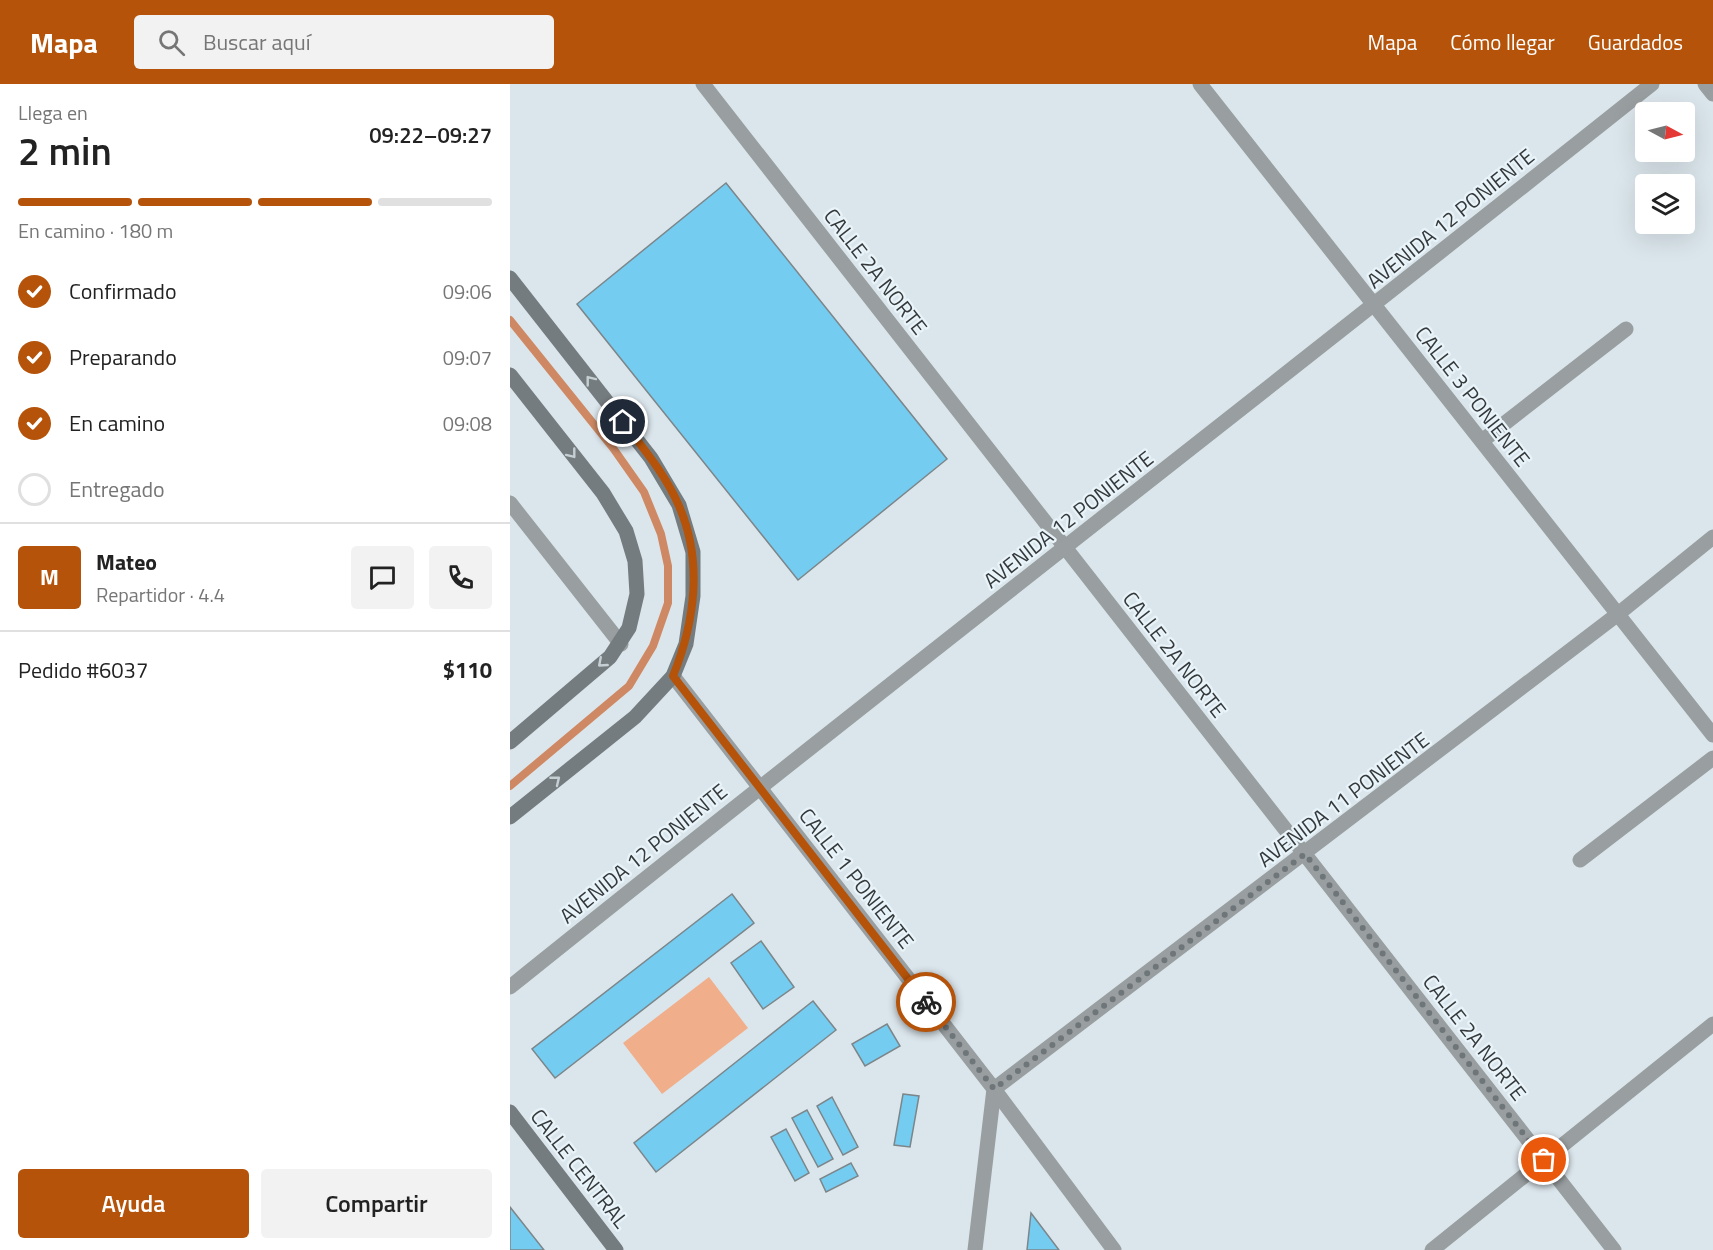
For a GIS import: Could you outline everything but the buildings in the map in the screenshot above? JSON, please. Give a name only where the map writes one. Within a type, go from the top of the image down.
[{"type":"main road","points":[[510,278],[651,458],[679,505],[693,552],[693,596],[686,644],[673,676],[635,717],[510,817]]},
{"type":"main road","points":[[510,375],[603,493],[626,531],[635,561],[637,594],[629,628],[621,644],[610,657],[510,742]]},
{"type":"main road","name":"CALLE CENTRAL","points":[[510,1112],[616,1250]]},
{"type":"street","name":"CALLE 2A NORTE","points":[[703,84],[1614,1250]]},
{"type":"street","name":"CALLE 3 PONIENTE","points":[[1200,84],[1713,735]]},
{"type":"street","name":"AVENIDA 12 PONIENTE","points":[[510,987],[759,787],[1066,549],[1652,84]]},
{"type":"street","points":[[1705,84],[1713,94]]},
{"type":"street","points":[[1482,441],[1626,329]]},
{"type":"street","points":[[510,503],[621,644]]},
{"type":"street","name":"AVENIDA 11 PONIENTE","points":[[994,1089],[1618,614],[1713,537]]},
{"type":"street","name":"CALLE 1 PONIENTE","points":[[673,676],[994,1089],[1054,1173],[1114,1250]]},
{"type":"street","points":[[1580,860],[1713,758]]},
{"type":"street","points":[[1432,1250],[1713,1024]]},
{"type":"street","points":[[975,1250],[994,1089]]},
{"type":"shaded area","points":[[709,977],[748,1028],[662,1094],[623,1043]]},
{"type":"waterway","points":[[510,320],[613,448],[644,492],[661,534],[668,566],[668,603],[653,646],[629,686],[510,786]]},
{"type":"way so far","points":[[926,1002],[994,1089],[1305,854],[1544,1160]]},
{"type":"route","points":[[623,422],[651,458],[679,505],[693,552],[693,596],[686,644],[673,676],[926,1002]]}]
